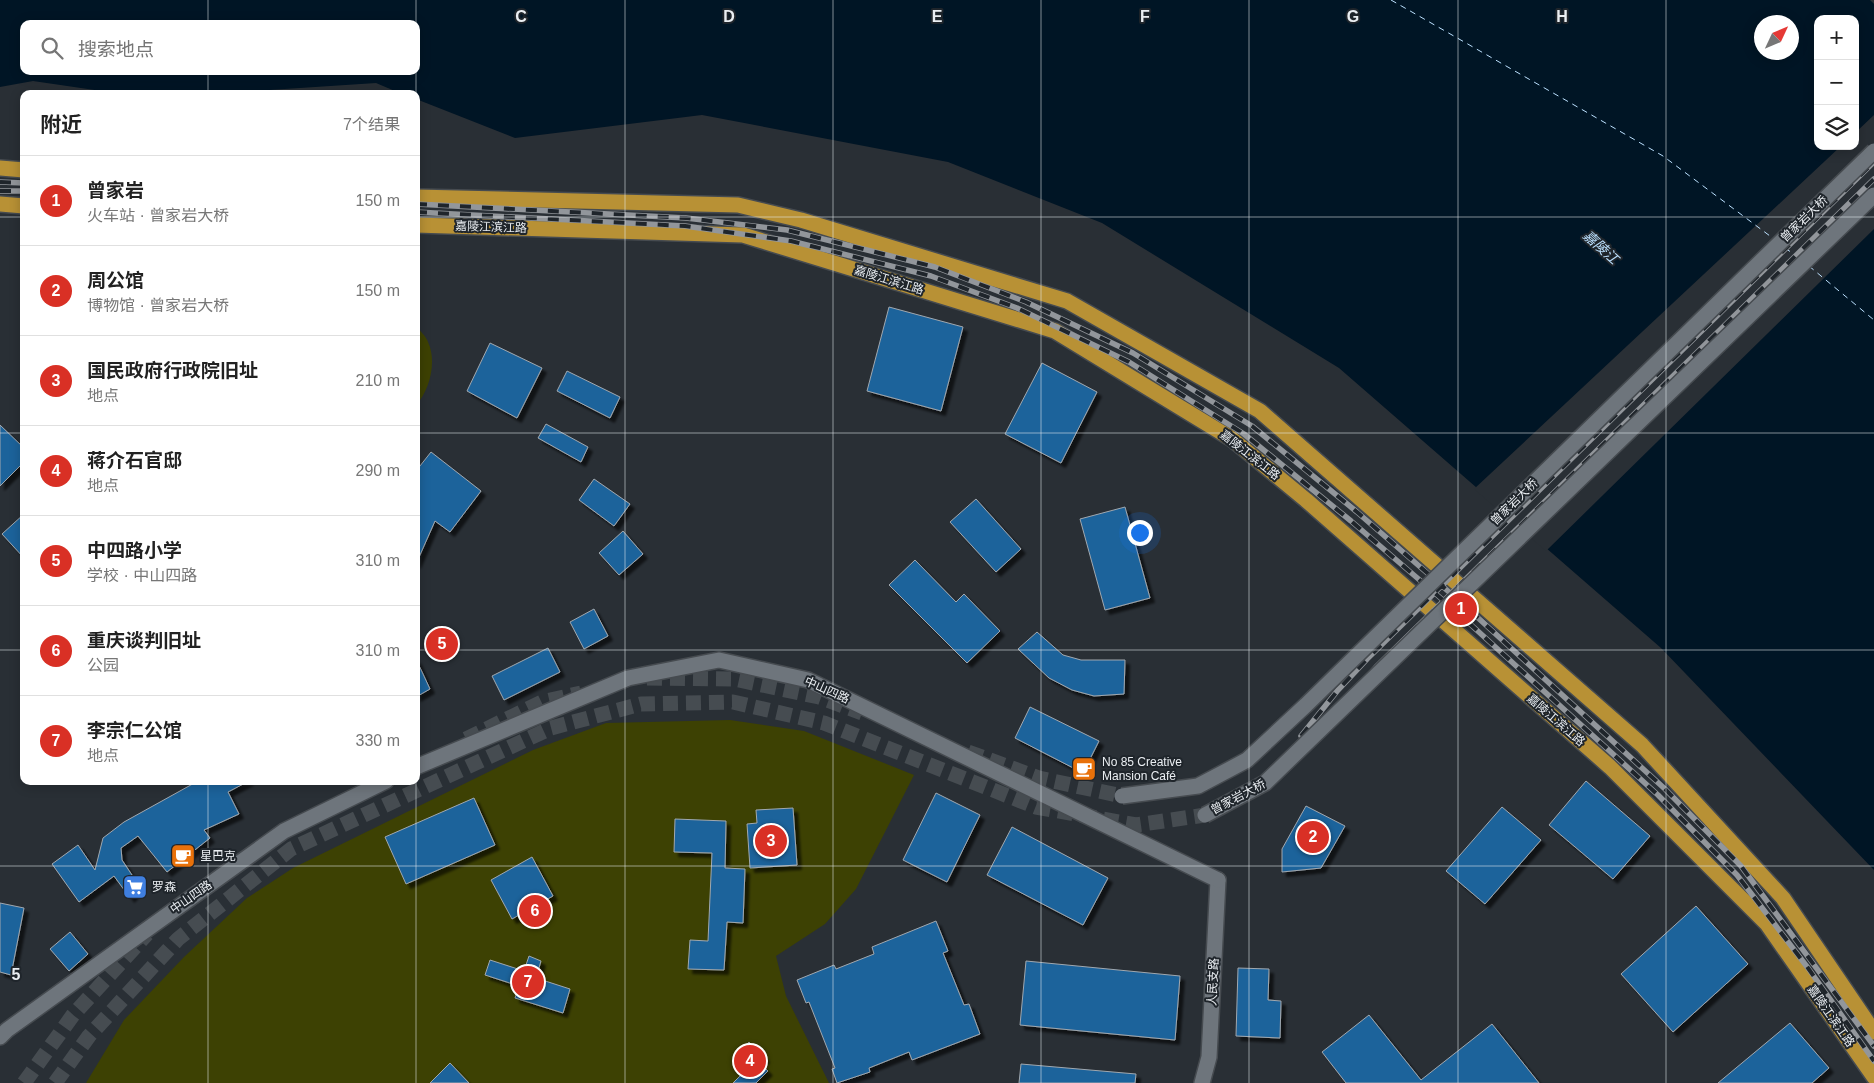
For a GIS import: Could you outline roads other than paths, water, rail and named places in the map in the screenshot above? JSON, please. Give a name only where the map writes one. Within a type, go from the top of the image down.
[{"type":"main road","name":"曾家岩大桥","points":[[1122,796],[1198,786],[1247,760],[1314,698],[1874,151]]},
{"type":"main road","points":[[0,168],[20,170]]},
{"type":"main road","name":"曾家岩大桥","points":[[1205,815],[1265,783],[1874,195]]},
{"type":"main road","name":"嘉陵江滨江路","points":[[420,197],[738,205],[801,220],[1067,302],[1252,406],[1349,487],[1642,745],[1783,898],[1874,1032]]},
{"type":"main road","points":[[0,204],[20,206]]},
{"type":"main road","name":"嘉陵江滨江路","points":[[420,225],[743,235],[1055,332],[1232,439],[1314,506],[1610,767],[1766,924],[1874,1077]]},
{"type":"main road","name":"中山四路","points":[[420,764],[628,678],[719,660],[808,680],[1218,880]]},
{"type":"main road","name":"中山四路","points":[[2,1033],[284,831],[378,785]]},
{"type":"main road","name":"人民支路","points":[[1202,1083],[1209,1057],[1218,880]]},
{"type":"water","name":"嘉陵江","points":[[0,0],[1870,0],[1874,4],[1874,870],[1661,648],[1339,368],[1102,223],[948,162],[702,115],[515,138],[420,101],[420,90],[393,90],[376,83],[270,90],[95,90],[33,81],[0,87]]},
{"type":"tunnel","points":[[647,678],[734,679],[819,697],[862,713]]},
{"type":"tunnel","points":[[466,739],[542,702],[581,693]]},
{"type":"tunnel","points":[[55,1083],[89,1036],[178,939],[291,849],[551,728],[641,704],[733,702],[824,723],[1036,807],[1136,825],[1205,815]]},
{"type":"tunnel","points":[[968,752],[1039,778],[1122,796]]},
{"type":"tunnel","points":[[24,1083],[73,1015],[147,934]]},
{"type":"railway","points":[[1301,736],[1338,690],[1367,659],[1874,162]]},
{"type":"railway","points":[[1307,748],[1376,667],[1874,179]]},
{"type":"railway","points":[[0,182],[20,183]]},
{"type":"railway","points":[[0,191],[20,191]]},
{"type":"railway","points":[[420,204],[686,218],[787,230],[935,267],[1026,302],[1133,353],[1252,426],[1357,512],[1464,605],[1665,789],[1741,866],[1874,1046]]},
{"type":"railway","points":[[420,212],[685,226],[791,241],[931,276],[1017,308],[1129,362],[1244,434],[1351,521],[1458,613],[1658,795],[1737,875],[1808,968],[1874,1061]]},
{"type":"place","name":"曾家岩","points":[[1461,609]]},
{"type":"place","name":"中四路小学","points":[[442,644]]},
{"type":"place","name":"No 85 Creative Mansion Café","points":[[1084,769]]},
{"type":"place","name":"周公馆","points":[[1313,837]]},
{"type":"place","name":"国民政府行政院旧址","points":[[771,841]]},
{"type":"place","name":"星巴克","points":[[183,856]]},
{"type":"place","name":"罗森","points":[[135,887]]},
{"type":"place","name":"重庆谈判旧址","points":[[535,911]]},
{"type":"place","name":"李宗仁公馆","points":[[528,982]]},
{"type":"place","name":"蒋介石官邸","points":[[750,1061]]}]
